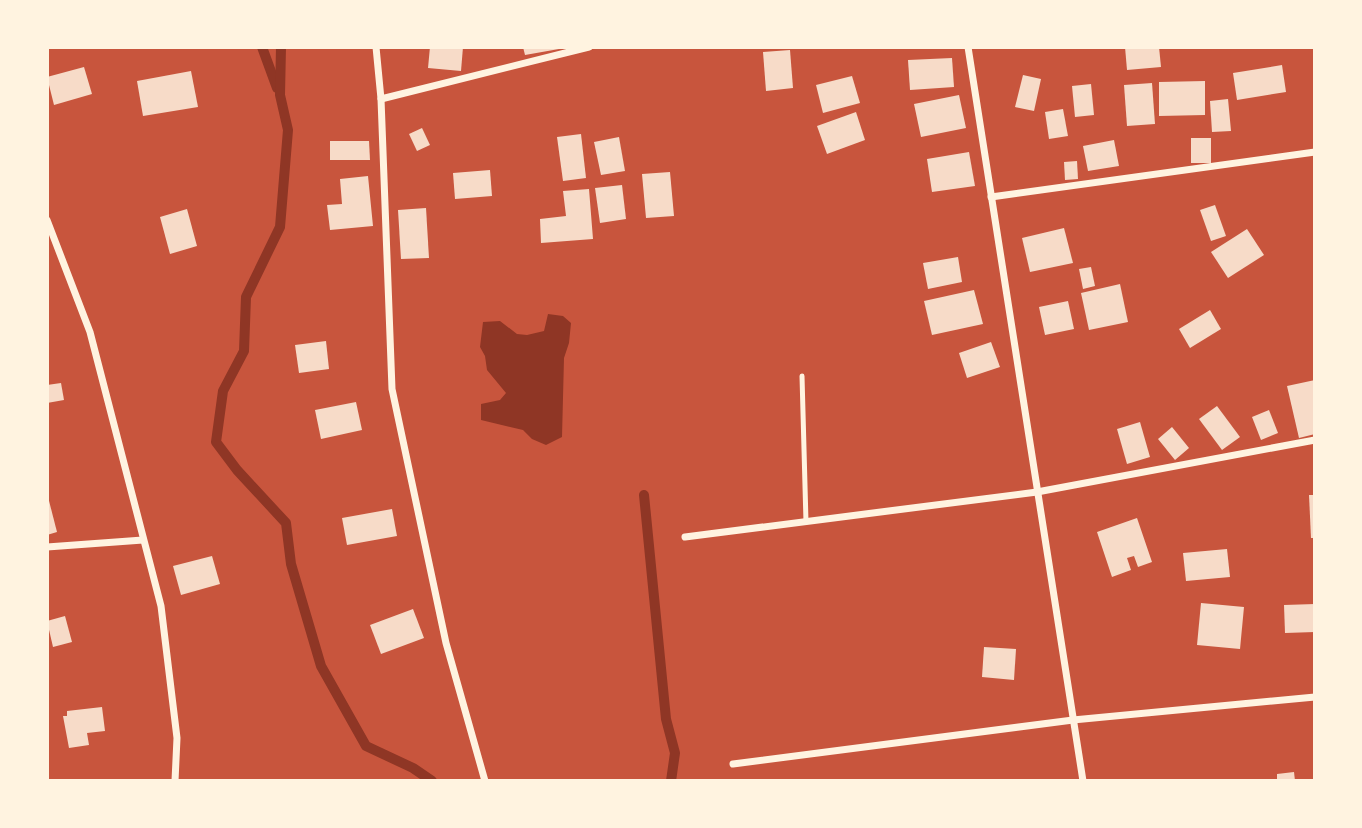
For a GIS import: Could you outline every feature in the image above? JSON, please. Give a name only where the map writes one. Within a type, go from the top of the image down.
[{"type":"street","points":[[376,47],[381,99],[392,389],[446,643],[485,781]]},
{"type":"street","points":[[381,99],[589,47]]},
{"type":"street","points":[[968,47],[1083,781]]},
{"type":"street","points":[[991,197],[1315,152]]},
{"type":"street","points":[[47,220],[90,332],[163,619],[177,738],[175,781]]},
{"type":"street","points":[[685,537],[1038,492],[1315,440]]},
{"type":"street","points":[[47,547],[143,540]]},
{"type":"street","points":[[733,764],[1073,720],[1315,697]]},
{"type":"lane","points":[[802,376],[806,522]]},
{"type":"shaded area","points":[[548,314],[563,316],[571,323],[564,358],[562,437],[546,445],[532,439],[523,430],[481,420],[481,404],[500,400],[506,393],[487,370],[485,356],[480,347],[483,322],[500,321],[517,334],[527,335],[544,331]]},
{"type":"building","points":[[430,47],[463,47],[461,71],[428,68]]},
{"type":"building","points":[[523,47],[559,47],[559,49],[525,55]]},
{"type":"building","points":[[1125,47],[1159,47],[1161,67],[1127,70]]},
{"type":"building","points":[[790,50],[793,88],[766,91],[763,52]]},
{"type":"building","points":[[952,58],[954,87],[910,90],[908,60]]},
{"type":"building","points":[[1282,65],[1286,92],[1237,100],[1233,73]]},
{"type":"building","points":[[84,67],[92,94],[54,105],[47,77]]},
{"type":"building","points":[[191,71],[198,107],[143,116],[137,81]]},
{"type":"building","points":[[1023,75],[1041,79],[1034,111],[1015,107]]},
{"type":"building","points":[[852,76],[860,103],[823,113],[816,85]]},
{"type":"building","points":[[1205,81],[1205,115],[1159,116],[1159,82]]},
{"type":"building","points":[[1152,83],[1155,124],[1127,126],[1124,85]]},
{"type":"building","points":[[1091,84],[1094,115],[1075,117],[1072,86]]},
{"type":"building","points":[[959,95],[966,128],[921,137],[914,104]]},
{"type":"building","points":[[1228,99],[1231,131],[1212,132],[1210,101]]},
{"type":"building","points":[[1063,109],[1068,136],[1049,139],[1045,112]]},
{"type":"building","points":[[856,112],[865,140],[827,154],[817,126]]},
{"type":"building","points":[[422,128],[430,145],[417,151],[409,134]]},
{"type":"building","points":[[581,134],[586,178],[563,181],[557,137]]},
{"type":"building","points":[[619,137],[625,171],[601,175],[594,142]]},
{"type":"building","points":[[1191,138],[1211,138],[1211,163],[1191,163]]},
{"type":"building","points":[[1114,140],[1119,166],[1088,171],[1083,146]]},
{"type":"building","points":[[330,141],[369,141],[370,160],[330,160]]},
{"type":"building","points":[[969,152],[975,186],[932,192],[927,159]]},
{"type":"building","points":[[1077,161],[1078,179],[1065,180],[1064,162]]},
{"type":"building","points":[[490,170],[492,196],[455,199],[453,173]]},
{"type":"building","points":[[670,172],[674,216],[646,218],[642,174]]},
{"type":"building","points":[[368,176],[373,226],[330,230],[327,205],[342,204],[340,179]]},
{"type":"building","points":[[622,185],[626,219],[600,223],[595,188]]},
{"type":"building","points":[[589,189],[593,239],[541,243],[540,219],[566,216],[563,191]]},
{"type":"building","points":[[1215,205],[1226,236],[1211,241],[1200,210]]},
{"type":"building","points":[[426,208],[429,258],[401,259],[398,210]]},
{"type":"building","points":[[187,209],[197,246],[170,254],[160,217]]},
{"type":"building","points":[[1064,228],[1073,263],[1030,272],[1022,238]]},
{"type":"building","points":[[1247,229],[1264,255],[1228,278],[1211,252]]},
{"type":"building","points":[[958,257],[962,282],[928,289],[923,263]]},
{"type":"building","points":[[1091,267],[1095,286],[1083,289],[1079,269]]},
{"type":"building","points":[[1120,284],[1128,322],[1089,330],[1081,293]]},
{"type":"building","points":[[974,290],[983,324],[932,335],[924,301]]},
{"type":"building","points":[[1068,301],[1074,329],[1045,335],[1039,307]]},
{"type":"building","points":[[1210,310],[1221,329],[1190,348],[1179,329]]},
{"type":"building","points":[[326,341],[329,369],[299,373],[295,345]]},
{"type":"building","points":[[991,342],[1000,367],[967,378],[959,353]]},
{"type":"building","points":[[1315,380],[1315,434],[1299,438],[1287,386]]},
{"type":"building","points":[[61,383],[64,400],[47,403],[47,385]]},
{"type":"building","points":[[356,402],[362,430],[321,439],[315,410]]},
{"type":"building","points":[[1217,406],[1240,437],[1222,450],[1199,419]]},
{"type":"building","points":[[1269,410],[1278,433],[1261,440],[1252,417]]},
{"type":"building","points":[[1140,422],[1150,457],[1127,464],[1117,429]]},
{"type":"building","points":[[1172,427],[1189,448],[1175,460],[1158,439]]},
{"type":"building","points":[[47,493],[57,532],[47,535]]},
{"type":"building","points":[[1309,495],[1315,495],[1315,538],[1311,538]]},
{"type":"building","points":[[392,509],[397,536],[347,545],[342,518]]},
{"type":"building","points":[[1137,518],[1152,562],[1138,567],[1134,556],[1127,558],[1131,570],[1112,577],[1097,532]]},
{"type":"building","points":[[1227,549],[1230,577],[1186,581],[1183,553]]},
{"type":"building","points":[[212,556],[220,584],[181,595],[173,566]]},
{"type":"building","points":[[1201,603],[1244,607],[1240,649],[1197,645]]},
{"type":"building","points":[[1315,604],[1315,632],[1285,633],[1284,605]]},
{"type":"building","points":[[413,609],[424,638],[381,654],[370,625]]},
{"type":"building","points":[[65,616],[72,642],[53,647],[47,621]]},
{"type":"building","points":[[984,647],[1016,649],[1014,680],[982,677]]},
{"type":"building","points":[[102,707],[105,731],[87,733],[89,745],[69,748],[63,716],[67,716],[67,711]]},
{"type":"building","points":[[1294,772],[1295,781],[1277,781],[1277,774]]},
{"type":"waterway","points":[[262,47],[277,88]]},
{"type":"waterway","points":[[281,47],[280,95],[288,130],[280,227],[246,297],[244,351],[223,391],[216,442],[237,470],[286,523],[291,564],[321,666],[366,746],[413,768],[432,781]]},
{"type":"waterway","points":[[644,495],[666,719],[675,753],[671,781]]}]
